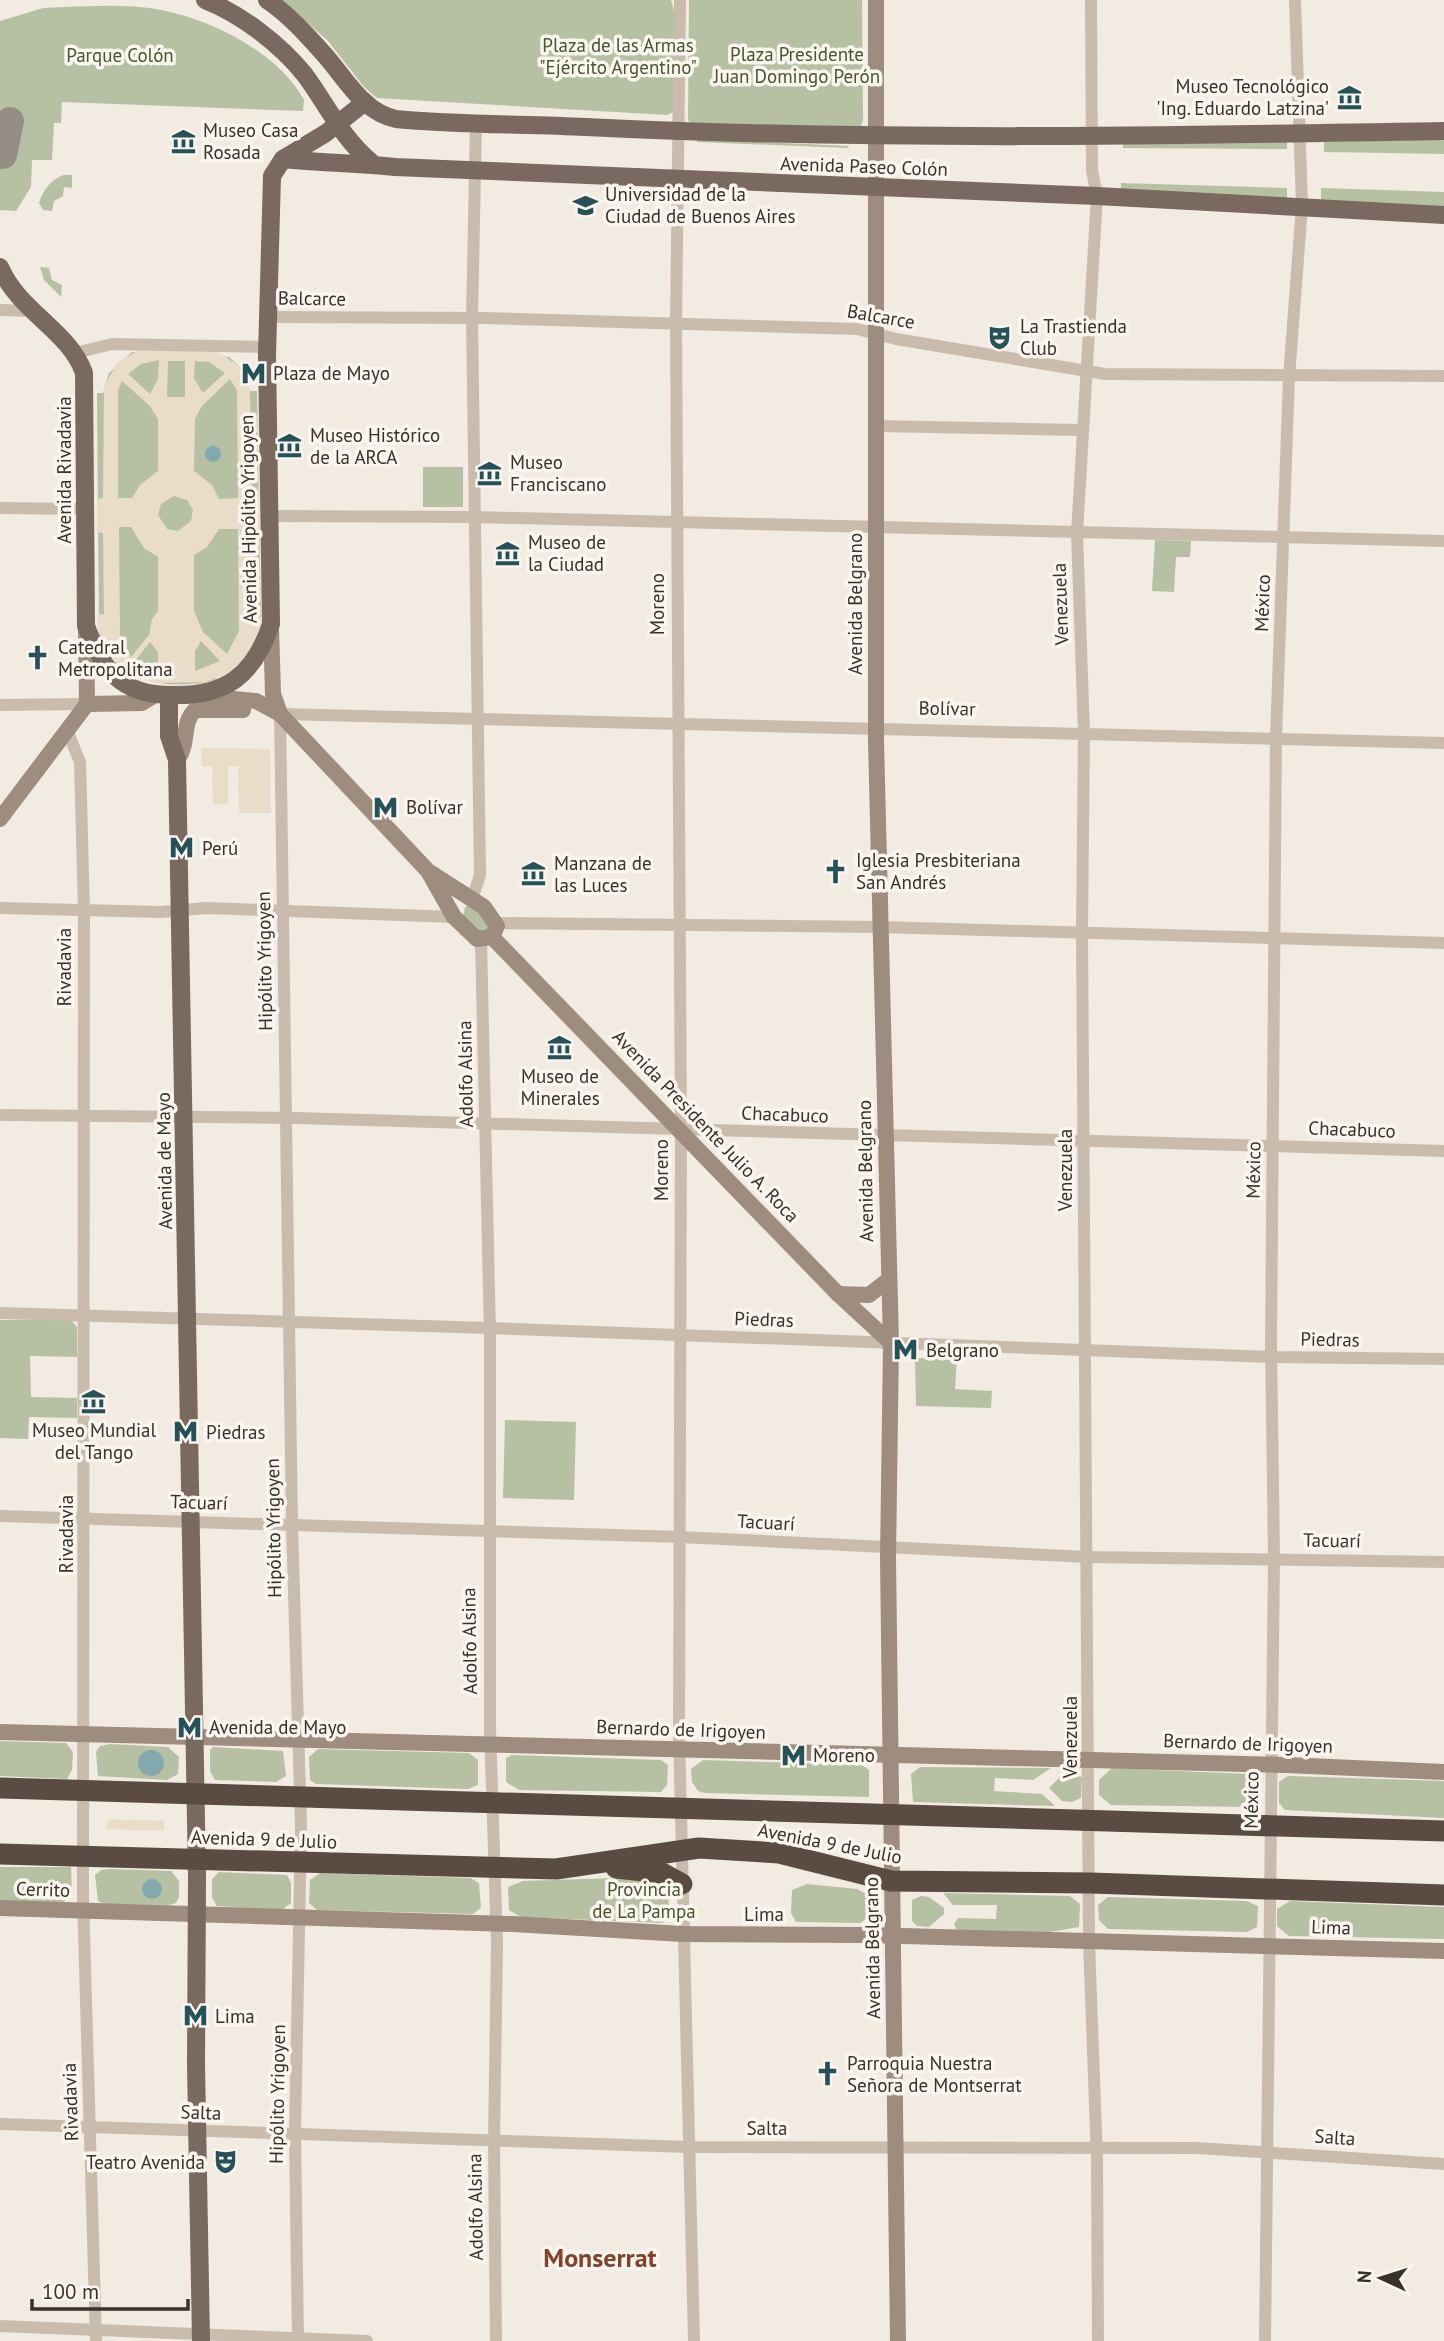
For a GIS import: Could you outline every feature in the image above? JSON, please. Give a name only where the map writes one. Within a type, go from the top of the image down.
[{"type":"highway","name":"Avenida 9 de Julio","points":[[0,1788],[1444,1831]]},
{"type":"highway","name":"Avenida 9 de Julio","points":[[0,1854],[556,1870],[593,1866],[682,1849],[779,1853],[891,1881],[1091,1883],[1444,1895]]},
{"type":"highway","points":[[593,1866],[662,1873],[682,1884]]},
{"type":"main road","points":[[205,0],[239,18],[291,60],[336,124],[370,162]]},
{"type":"main road","name":"Avenida Paseo Colón","points":[[267,0],[294,22],[365,102],[381,114],[396,119],[681,132],[878,136],[1092,137],[1444,131]]},
{"type":"main road","name":"Avenida Belgrano","points":[[876,0],[876,728],[887,1281],[891,1343],[888,1547],[898,2341]]},
{"type":"main road","points":[[284,159],[365,102]]},
{"type":"main road","name":"Avenida Paseo Colón","points":[[284,159],[333,164],[370,162],[395,167],[473,171],[1097,196],[1444,215]]},
{"type":"main road","name":"Avenida Hipólito Yrigoyen","points":[[280,714],[273,694],[268,516],[267,317],[272,176],[284,159]]},
{"type":"main road","points":[[0,267],[16,297],[75,353]]},
{"type":"main road","name":"Avenida Rivadavia","points":[[75,353],[85,381],[87,704]]},
{"type":"main road","name":"Bolívar","points":[[200,696],[225,686],[247,670],[258,656],[271,624]]},
{"type":"main road","name":"Bolívar","points":[[86,626],[94,647],[117,678],[131,687],[162,695],[259,702],[280,714]]},
{"type":"main road","name":"Bolívar","points":[[87,704],[142,703],[162,695]]},
{"type":"main road","name":"Avenida de Mayo","points":[[162,695],[169,736],[177,761],[181,910],[188,1521],[196,1793],[197,2131],[201,2337]]},
{"type":"main road","points":[[0,819],[87,704]]},
{"type":"main road","name":"Bolívar","points":[[177,761],[186,749],[188,718],[195,710],[280,714]]},
{"type":"main road","name":"Avenida Presidente Julio A. Roca","points":[[280,714],[428,871],[454,917],[470,935],[490,933]]},
{"type":"main road","name":"Avenida Presidente Julio A. Roca","points":[[428,871],[491,913],[490,933],[838,1294],[891,1343]]},
{"type":"main road","points":[[454,917],[459,903],[472,899]]},
{"type":"main road","points":[[838,1294],[869,1295],[887,1281]]},
{"type":"main road","name":"Bernardo de Irigoyen","points":[[0,1732],[1271,1764],[1444,1772]]},
{"type":"main road","name":"Cerrito","points":[[0,1908],[84,1911]]},
{"type":"main road","name":"Lima","points":[[84,1911],[496,1924],[683,1934],[893,1936],[1444,1951]]},
{"type":"street","name":"Moreno","points":[[681,0],[676,323],[676,723],[681,1130],[680,1749],[694,2341]]},
{"type":"street","name":"Venezuela","points":[[1091,0],[1092,170],[1097,196],[1077,533],[1084,733],[1082,932],[1091,1883],[1089,1942],[1096,2147],[1098,2341]]},
{"type":"street","name":"México","points":[[1265,2341],[1267,1946],[1274,1559],[1272,1357],[1276,738],[1289,377],[1302,206],[1295,0]]},
{"type":"street","points":[[472,899],[480,875],[480,720],[472,318],[476,122]]},
{"type":"street","points":[[0,310],[30,311]]},
{"type":"street","name":"Balcarce","points":[[267,317],[472,318],[857,329],[1105,374],[1444,376]]},
{"type":"street","points":[[75,353],[112,344],[267,347]]},
{"type":"street","points":[[876,426],[1082,430]]},
{"type":"street","points":[[0,508],[84,509]]},
{"type":"street","points":[[268,516],[474,517],[1444,541]]},
{"type":"street","points":[[0,705],[87,704]]},
{"type":"street","name":"Bolívar","points":[[280,714],[1444,743]]},
{"type":"street","name":"Hipólito Yrigoyen","points":[[280,714],[292,1525],[301,1862],[295,2134],[298,2339]]},
{"type":"street","name":"Rivadavia","points":[[67,730],[80,762],[84,911],[84,1911],[96,2335]]},
{"type":"street","points":[[0,908],[84,911],[283,910],[295,914],[454,917]]},
{"type":"street","points":[[490,933],[678,924],[1276,936],[1444,943]]},
{"type":"street","name":"Adolfo Alsina","points":[[490,933],[486,1124],[489,1328],[487,1534],[496,1924],[496,2341]]},
{"type":"street","name":"Chacabuco","points":[[0,1115],[286,1119],[1444,1151]]},
{"type":"street","name":"Piedras","points":[[0,1313],[1272,1357],[1444,1359]]},
{"type":"street","name":"Tacuarí","points":[[0,1516],[487,1534],[680,1537],[1088,1557],[1444,1562]]},
{"type":"street","name":"Salta","points":[[0,2124],[688,2147],[1096,2147],[1268,2152],[1444,2164]]},
{"type":"street","points":[[0,2326],[96,2335],[367,2341]]},
{"type":"green space","name":"Plaza de las Armas \"Ejército Argentino\"","points":[[282,0],[671,0],[675,16],[673,112],[667,115],[377,98],[364,87],[328,41]]},
{"type":"green space","name":"Plaza Presidente Juan Domingo Perón","points":[[689,0],[862,0],[863,120],[860,129],[692,125],[688,120]]},
{"type":"green space","name":"Parque Colón","points":[[122,6],[176,13],[198,20],[240,40],[277,66],[292,82],[304,100],[303,111],[62,102],[61,123],[54,123],[52,160],[32,160],[31,187],[16,211],[0,210],[0,21],[43,8]]},
{"type":"green space","points":[[1444,137],[1444,154],[1324,152],[1324,139]]},
{"type":"green space","points":[[697,139],[849,146],[697,142]]},
{"type":"green space","points":[[1287,139],[1287,149],[1123,148],[1123,141]]},
{"type":"green space","points":[[72,175],[72,188],[64,187],[63,196],[54,201],[52,211],[43,210],[39,203],[45,189],[55,179]]},
{"type":"green space","points":[[1121,183],[1287,188],[1287,200],[1121,190]]},
{"type":"green space","points":[[1321,188],[1444,192],[1444,207],[1321,201]]},
{"type":"green space","points":[[40,267],[49,268],[52,280],[62,285],[61,297],[44,280]]},
{"type":"green space","name":"Plaza de Mayo","points":[[132,352],[229,357],[239,366],[250,391],[257,391],[261,625],[215,680],[180,685],[146,679],[117,662],[99,632],[97,393],[103,393],[109,373]]},
{"type":"green space","points":[[423,467],[463,467],[463,507],[423,507]]},
{"type":"green space","points":[[1155,540],[1191,541],[1190,557],[1176,557],[1174,592],[1152,591]]},
{"type":"green space","points":[[471,904],[493,920],[486,936],[463,916],[465,907]]},
{"type":"green space","points":[[0,1320],[71,1320],[77,1327],[77,1357],[30,1356],[31,1397],[77,1398],[77,1418],[29,1417],[28,1439],[0,1438]]},
{"type":"green space","points":[[915,1358],[957,1358],[955,1389],[992,1391],[991,1408],[916,1406]]},
{"type":"green space","points":[[505,1420],[576,1422],[574,1500],[503,1498]]},
{"type":"green space","points":[[0,1741],[66,1743],[73,1752],[72,1770],[67,1779],[0,1776]]},
{"type":"green space","points":[[110,1744],[168,1747],[179,1757],[178,1774],[167,1780],[98,1776],[96,1752],[100,1746]]},
{"type":"green space","points":[[213,1747],[283,1751],[286,1776],[276,1782],[215,1780],[210,1771],[210,1750]]},
{"type":"green space","points":[[318,1749],[469,1753],[478,1760],[478,1785],[468,1789],[316,1784],[310,1780],[309,1757]]},
{"type":"green space","points":[[512,1755],[661,1760],[668,1765],[667,1785],[661,1792],[519,1790],[506,1782],[506,1758]]},
{"type":"green space","points":[[703,1760],[862,1765],[869,1770],[869,1797],[705,1793],[698,1791],[692,1782],[691,1769]]},
{"type":"green space","points":[[920,1767],[1051,1768],[1033,1780],[995,1778],[994,1791],[1042,1794],[1055,1806],[913,1802],[911,1774]]},
{"type":"green space","points":[[1112,1768],[1248,1774],[1260,1782],[1259,1801],[1248,1807],[1111,1805],[1099,1795],[1099,1780]]},
{"type":"green space","points":[[1064,1773],[1082,1777],[1081,1798],[1072,1802],[1062,1801],[1049,1788]]},
{"type":"green space","points":[[1288,1776],[1444,1781],[1444,1818],[1285,1810],[1279,1803],[1279,1782]]},
{"type":"green space","points":[[0,1867],[71,1867],[72,1896],[62,1903],[0,1901]]},
{"type":"green space","points":[[101,1870],[171,1871],[179,1881],[179,1897],[176,1903],[169,1905],[104,1904],[98,1901],[95,1875]]},
{"type":"green space","points":[[219,1872],[287,1875],[291,1883],[291,1903],[282,1910],[217,1906],[212,1898],[212,1879]]},
{"type":"green space","points":[[320,1873],[470,1878],[479,1883],[481,1908],[473,1914],[317,1910],[309,1903],[310,1880]]},
{"type":"green space","name":"Provincia de La Pampa","points":[[646,1877],[668,1887],[669,1912],[663,1923],[521,1917],[509,1910],[508,1887],[523,1881]]},
{"type":"green space","points":[[807,1884],[857,1889],[868,1895],[869,1917],[860,1923],[796,1922],[791,1913],[792,1890]]},
{"type":"green space","points":[[943,1893],[1070,1896],[1080,1904],[1079,1927],[1050,1932],[958,1932],[954,1924],[958,1918],[996,1919],[997,1905],[953,1905]]},
{"type":"green space","points":[[921,1896],[929,1897],[944,1908],[944,1914],[929,1927],[917,1926],[912,1921],[912,1900]]},
{"type":"green space","points":[[1108,1897],[1247,1901],[1258,1906],[1257,1927],[1247,1932],[1108,1929],[1099,1920],[1098,1905]]},
{"type":"green space","points":[[1290,1901],[1444,1907],[1444,1939],[1289,1936],[1277,1926],[1277,1909]]},
{"type":"shaded area","points":[[139,350],[216,351],[239,366],[250,391],[252,497],[259,497],[260,532],[253,532],[255,616],[261,617],[261,625],[245,660],[231,672],[206,682],[157,683],[139,678],[116,663],[99,632],[97,615],[104,614],[103,533],[97,532],[97,499],[103,498],[104,386],[118,362]],"holes":[[[159,360],[158,379],[150,394],[128,374],[141,364]],[[168,361],[185,361],[185,397],[167,397]],[[195,361],[209,362],[225,373],[203,393],[194,378]],[[230,379],[237,390],[238,498],[219,499],[212,485],[194,471],[195,419],[202,406]],[[122,381],[150,406],[158,419],[158,471],[140,485],[132,498],[118,498],[118,390]],[[174,496],[187,500],[193,510],[191,521],[178,531],[167,529],[158,515],[161,504]],[[119,527],[131,527],[144,548],[158,557],[158,611],[152,619],[149,635],[131,657],[120,635]],[[219,529],[238,529],[239,631],[227,654],[203,632],[194,611],[194,555],[207,547]],[[201,641],[220,661],[195,671],[195,651]],[[150,642],[158,652],[158,671],[135,661]]]},
{"type":"shaded area","points":[[201,748],[270,749],[271,813],[239,813],[238,766],[228,767],[228,804],[213,804],[212,766],[202,766]]},
{"type":"shaded area","points":[[108,1819],[164,1821],[164,1831],[107,1829]]},
{"type":"water","points":[[213,446],[221,454],[213,462],[205,454]]},
{"type":"water","points":[[151,1750],[160,1754],[164,1763],[160,1772],[151,1776],[142,1772],[138,1763],[142,1754]]},
{"type":"water","points":[[152,1879],[159,1882],[162,1889],[159,1896],[152,1899],[145,1896],[142,1889],[145,1882]]},
{"type":"taxiway","points":[[3,155],[10,121]]},
{"type":"place","name":"Museo Tecnológico 'Ing. Eduardo Latzina'","points":[[1349,97]]},
{"type":"place","name":"Museo Casa Rosada","points":[[183,141]]},
{"type":"place","name":"Universidad de la Ciudad de Buenos Aires","points":[[585,205]]},
{"type":"place","name":"La Trastienda Club","points":[[1000,337]]},
{"type":"place","name":"Plaza de Mayo","points":[[253,373]]},
{"type":"place","name":"Museo Histórico de la ARCA","points":[[290,446]]},
{"type":"place","name":"Museo Franciscano","points":[[490,473]]},
{"type":"place","name":"Museo de la Ciudad","points":[[508,553]]},
{"type":"place","name":"Catedral Metropolitana","points":[[38,658]]},
{"type":"place","name":"Bolívar","points":[[386,807]]},
{"type":"place","name":"Perú","points":[[182,848]]},
{"type":"place","name":"Iglesia Presbiteriana San Andrés","points":[[836,871]]},
{"type":"place","name":"Manzana de las Luces","points":[[534,874]]},
{"type":"place","name":"Museo de Minerales","points":[[560,1048]]},
{"type":"place","name":"Belgrano","points":[[906,1350]]},
{"type":"place","name":"Museo Mundial del Tango","points":[[94,1402]]},
{"type":"place","name":"Piedras","points":[[186,1432]]},
{"type":"place","name":"Avenida de Mayo","points":[[189,1727]]},
{"type":"place","name":"Moreno","points":[[793,1755]]},
{"type":"place","name":"Lima","points":[[195,2016]]},
{"type":"place","name":"Parroquia Nuestra Señora de Montserrat","points":[[827,2074]]},
{"type":"place","name":"Teatro Avenida","points":[[225,2162]]},
{"type":"district","name":"Monserrat","points":[[600,2257]]}]
